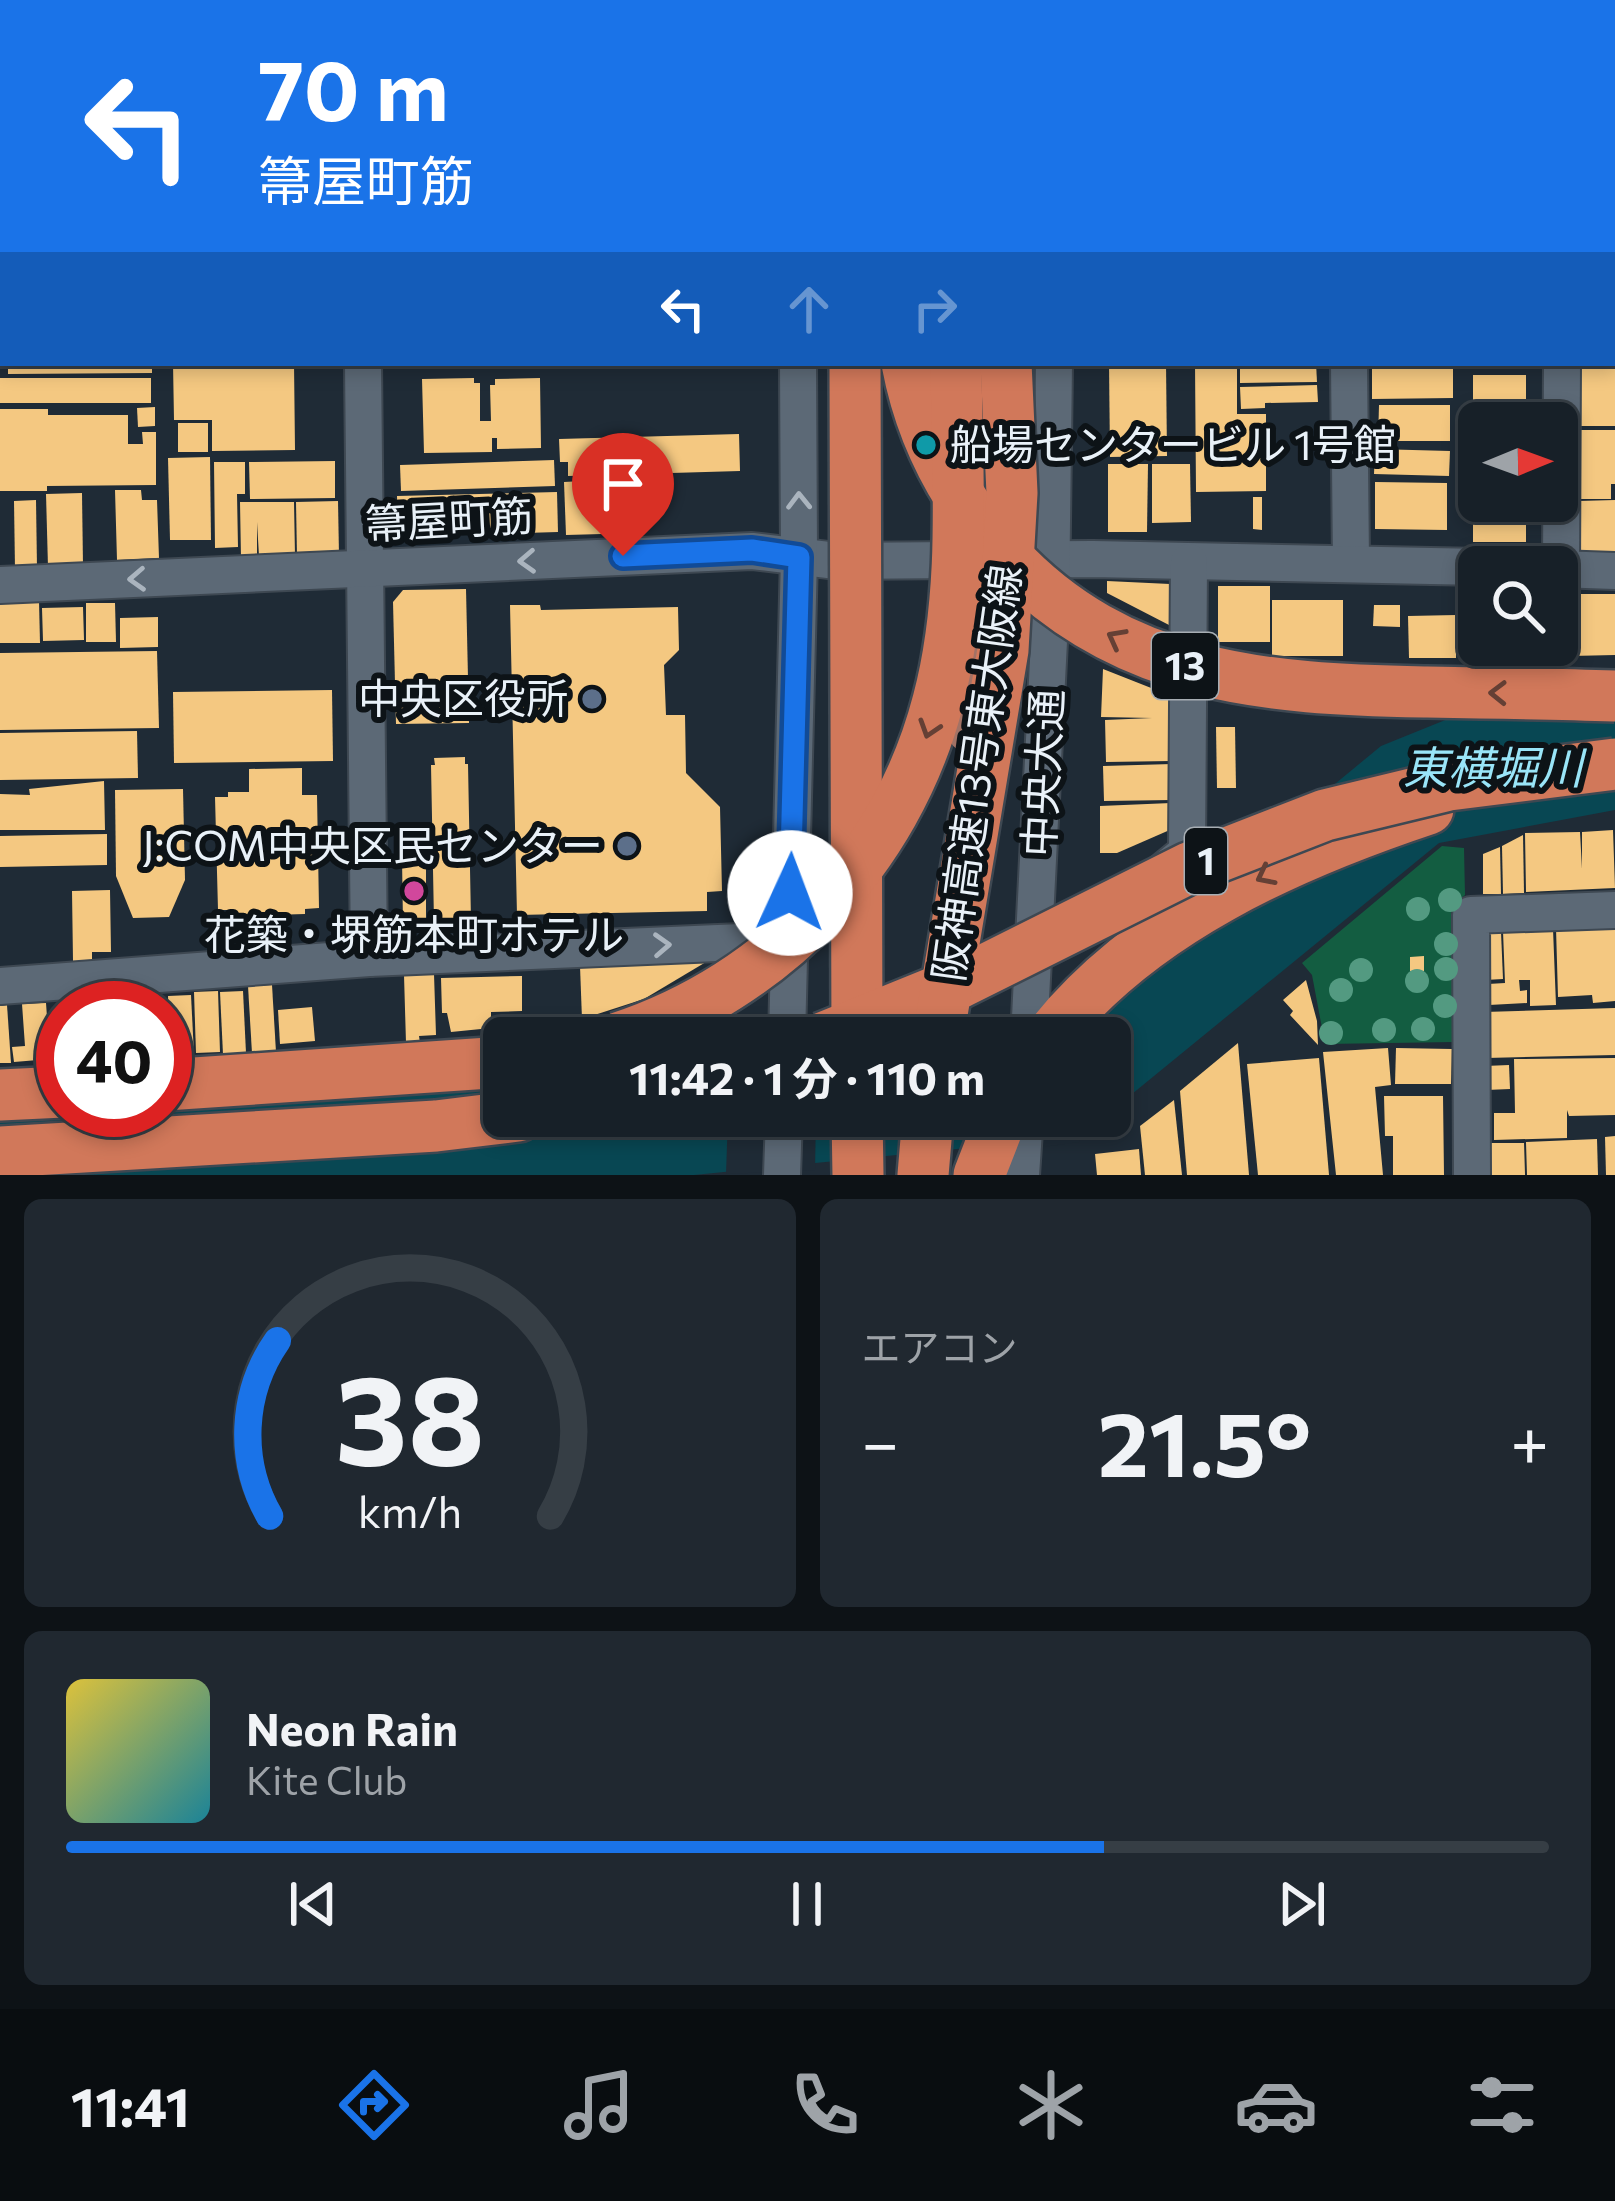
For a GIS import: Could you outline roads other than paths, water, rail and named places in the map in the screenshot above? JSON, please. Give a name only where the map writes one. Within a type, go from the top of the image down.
[{"type":"highway","points":[[856,366],[858,1017]]},
{"type":"highway","name":"13","points":[[908,366],[933,451],[990,539],[1029,581],[1116,639],[1203,671],[1313,690],[1615,696]]},
{"type":"highway","points":[[666,1017],[702,1001],[803,930],[847,884],[887,824],[917,766],[938,700],[955,590],[956,366]]},
{"type":"highway","name":"阪神高速13号東大阪線","points":[[942,1017],[1003,650],[1012,493],[1006,366]]},
{"type":"highway","points":[[1051,1017],[1147,944],[1207,906],[1335,843],[1457,799],[1615,765]]},
{"type":"highway","name":"1","points":[[875,1017],[961,982],[1189,868],[1325,815],[1449,785],[1615,765]]},
{"type":"highway","points":[[192,1083],[483,1063]]},
{"type":"highway","points":[[0,1095],[36,1093]]},
{"type":"highway","points":[[0,1152],[483,1120]]},
{"type":"highway","points":[[857,1137],[858,1175]]},
{"type":"highway","points":[[923,1175],[926,1137]]},
{"type":"main road","name":"中央大通","points":[[949,1017],[991,430],[991,366]]},
{"type":"street","points":[[363,366],[369,958]]},
{"type":"street","points":[[787,1017],[799,557],[798,366]]},
{"type":"street","name":"中央大通","points":[[1037,1017],[1035,930],[1053,560],[1054,366]]},
{"type":"street","points":[[1348,366],[1351,563]]},
{"type":"street","points":[[1559,546],[1562,366]]},
{"type":"street","name":"箒屋町筋","points":[[0,585],[752,550],[838,561],[1458,566]]},
{"type":"street","points":[[1035,930],[1082,928],[1103,921],[1187,852],[1189,562]]},
{"type":"street","points":[[1578,570],[1615,572]]},
{"type":"street","points":[[1472,1175],[1472,915],[1615,910]]},
{"type":"street","points":[[0,986],[369,958],[789,940]]},
{"type":"street","points":[[783,1174],[784,1137]]},
{"type":"water","name":"東横堀川","points":[[1615,681],[1615,810],[1439,843],[1131,1095],[1131,1017],[1034,1017],[1075,998],[1381,746],[1470,710]]},
{"type":"water","points":[[483,1059],[483,1137],[1079,1137],[694,1175],[0,1175],[0,1080],[36,1097],[36,1137],[192,1137],[192,1106]]},
{"type":"place","name":"船場センタービル 1号館","points":[[926,445]]},
{"type":"place","name":"中央区役所","points":[[592,699]]},
{"type":"place","name":"J:COM中央区民センター","points":[[627,846]]},
{"type":"place","name":"花築・堺筋本町ホテル","points":[[414,891]]}]
